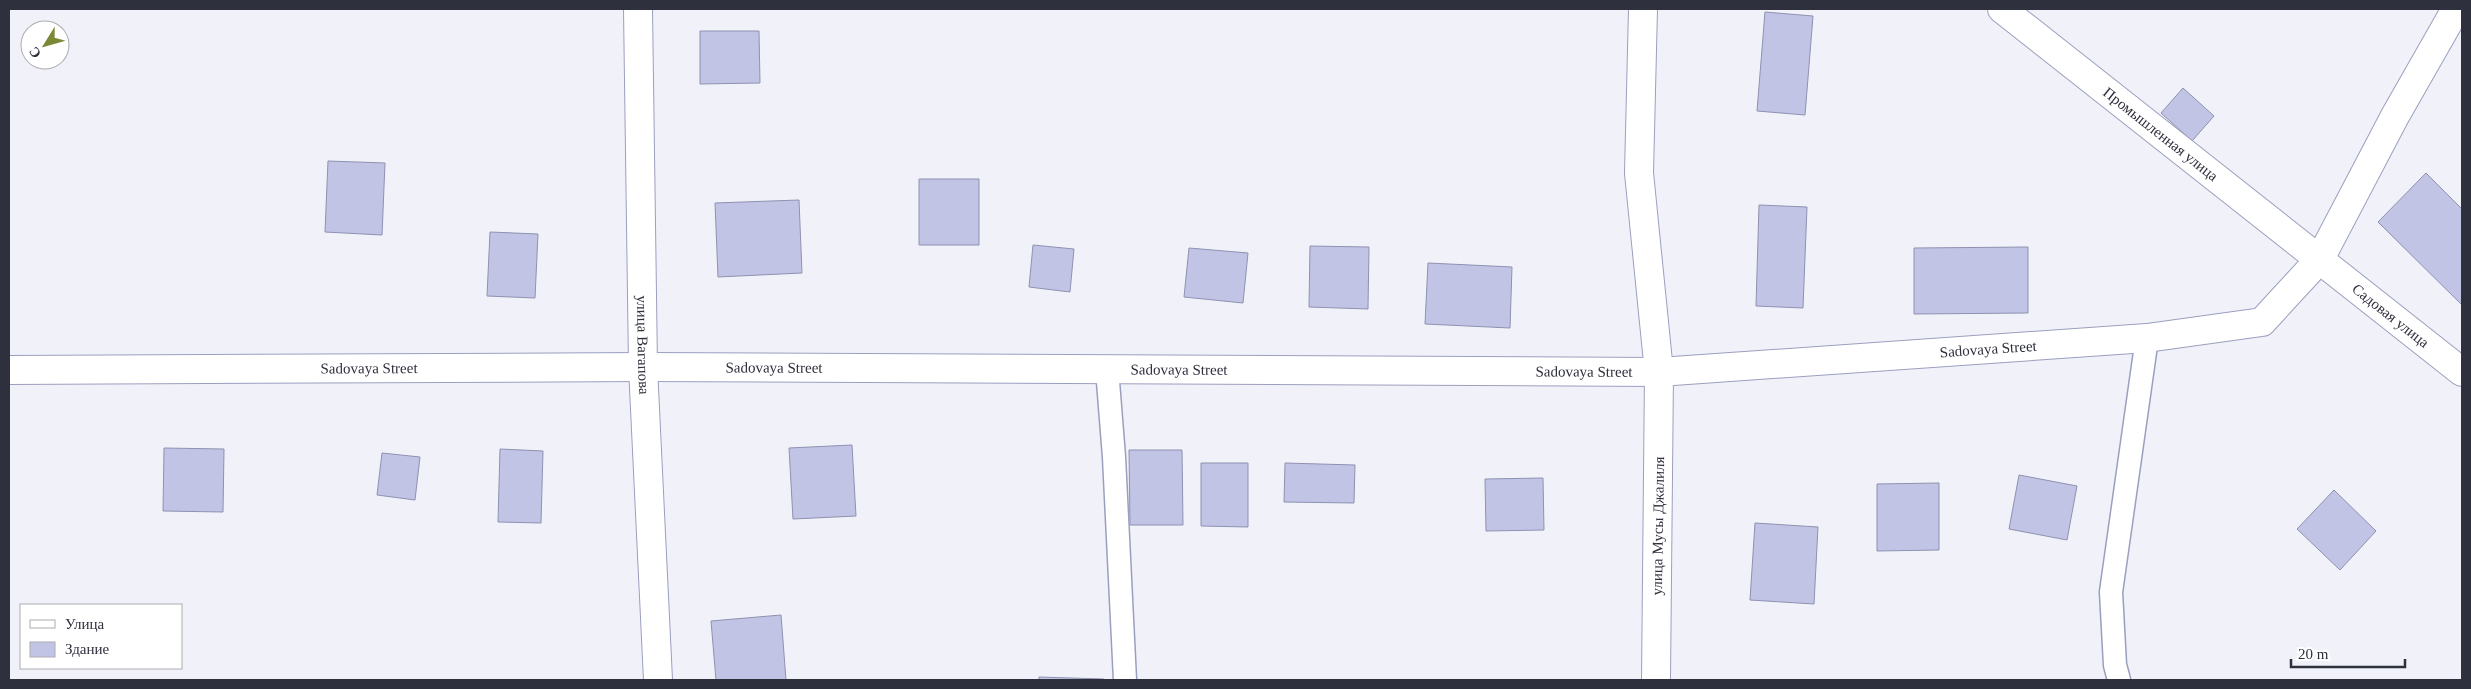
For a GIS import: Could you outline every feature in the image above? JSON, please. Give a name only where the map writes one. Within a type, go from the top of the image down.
[{"type":"main road","name":"улица Вагапова","points":[[638,9],[643,367],[658,680]]},
{"type":"main road","name":"улица Мусы Джалиля","points":[[1642,9],[1639,172],[1659,372],[1656,680]]},
{"type":"main road","name":"Промышленная улица","points":[[2002,9],[2320,259]]},
{"type":"main road","name":"Sadovaya Street","points":[[9,370],[643,367],[1659,372],[2147,338],[2262,322],[2320,259],[2395,116],[2456,9]]},
{"type":"main road","name":"Садовая улица","points":[[2320,259],[2462,372]]},
{"type":"lane","points":[[2119,680],[2115,665],[2111,592],[2147,338]]},
{"type":"lane","points":[[1106,369],[1114,456],[1125,680]]},
{"type":"building","points":[[1765,12],[1813,16],[1805,115],[1757,111]]},
{"type":"building","points":[[700,31],[759,31],[760,83],[700,84]]},
{"type":"building","points":[[2183,88],[2214,116],[2192,141],[2161,113]]},
{"type":"building","points":[[328,161],[385,163],[382,235],[325,232]]},
{"type":"building","points":[[2426,173],[2462,209],[2462,305],[2378,222]]},
{"type":"building","points":[[919,179],[979,179],[979,245],[919,245]]},
{"type":"building","points":[[799,200],[802,273],[718,277],[715,203]]},
{"type":"building","points":[[1759,205],[1807,207],[1803,308],[1756,306]]},
{"type":"building","points":[[490,232],[538,234],[535,298],[487,296]]},
{"type":"building","points":[[1033,245],[1074,249],[1070,292],[1029,287]]},
{"type":"building","points":[[1310,246],[1369,247],[1368,309],[1309,307]]},
{"type":"building","points":[[2028,247],[2028,313],[1914,314],[1914,248]]},
{"type":"building","points":[[1189,248],[1248,253],[1243,303],[1184,297]]},
{"type":"building","points":[[1428,263],[1512,267],[1510,328],[1425,324]]},
{"type":"building","points":[[852,445],[856,516],[793,519],[789,448]]},
{"type":"building","points":[[164,448],[224,449],[223,512],[163,511]]},
{"type":"building","points":[[500,449],[543,451],[541,523],[498,522]]},
{"type":"building","points":[[1129,450],[1182,450],[1183,525],[1130,525]]},
{"type":"building","points":[[382,453],[420,457],[415,500],[377,495]]},
{"type":"building","points":[[1201,463],[1248,463],[1248,527],[1201,526]]},
{"type":"building","points":[[1285,463],[1355,465],[1354,503],[1284,502]]},
{"type":"building","points":[[2019,475],[2077,486],[2067,540],[2009,529]]},
{"type":"building","points":[[1543,478],[1544,530],[1486,531],[1485,479]]},
{"type":"building","points":[[1939,483],[1939,550],[1877,551],[1877,484]]},
{"type":"building","points":[[2334,490],[2376,531],[2340,570],[2297,529]]},
{"type":"building","points":[[1755,523],[1818,527],[1814,604],[1750,600]]},
{"type":"building","points":[[781,615],[786,680],[716,680],[711,621]]},
{"type":"building","points":[[1039,677],[1104,679],[1104,680],[1039,680]]}]
